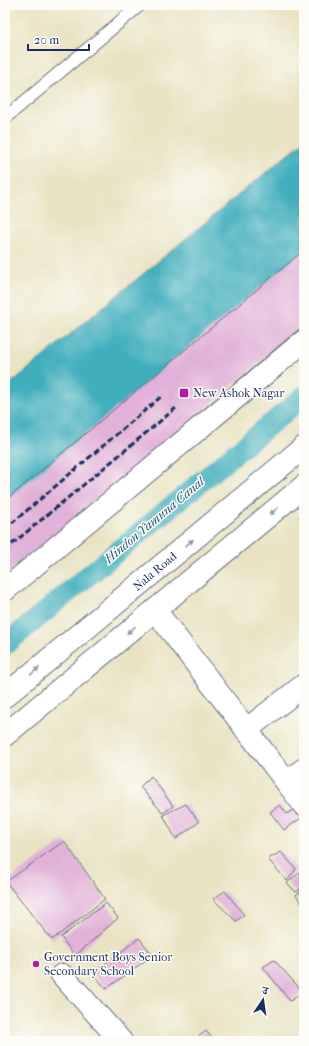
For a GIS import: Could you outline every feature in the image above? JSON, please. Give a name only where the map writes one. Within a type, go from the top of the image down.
[{"type":"street","points":[[5,590],[304,341]]},
{"type":"street","name":"Nala Road","points":[[5,696],[304,447]]},
{"type":"street","points":[[5,735],[304,486]]},
{"type":"street","points":[[162,565],[181,588]]},
{"type":"street","points":[[155,610],[304,805]]},
{"type":"street","points":[[246,730],[304,685]]},
{"type":"street","points":[[287,782],[304,769]]},
{"type":"street","points":[[62,975],[121,1041]]},
{"type":"lane","points":[[5,118],[140,5]]},
{"type":"water","points":[[304,141],[304,311],[5,560],[5,388]]},
{"type":"building","points":[[304,250],[304,325],[5,576],[5,501]]},
{"type":"building","points":[[151,776],[173,806],[163,813],[140,787]]},
{"type":"building","points":[[186,804],[199,822],[176,839],[163,815]]},
{"type":"building","points":[[301,804],[304,808],[304,816],[284,830],[270,812],[280,805],[287,814]]},
{"type":"building","points":[[64,841],[105,899],[52,940],[6,882]]},
{"type":"building","points":[[281,852],[296,869],[287,881],[268,859]]},
{"type":"building","points":[[304,869],[304,886],[296,892],[287,883]]},
{"type":"building","points":[[304,888],[304,907],[296,895]]},
{"type":"building","points":[[225,891],[244,915],[236,921],[213,899]]},
{"type":"building","points":[[106,903],[118,918],[75,956],[61,937]]},
{"type":"building","points":[[139,938],[153,955],[106,989],[93,973]]},
{"type":"building","points":[[274,960],[303,992],[290,1001],[263,967]]},
{"type":"building","points":[[206,1031],[215,1041],[193,1041]]},
{"type":"waterway","name":"Hindon Yamuna Canal","points":[[5,645],[304,396]]},
{"type":"railway","points":[[5,529],[163,395]]},
{"type":"railway","points":[[5,550],[176,408]]},
{"type":"place","name":"New Ashok Nagar","points":[[184,393]]},
{"type":"place","name":"Government Boys Senior Secondary School","points":[[36,964]]}]
